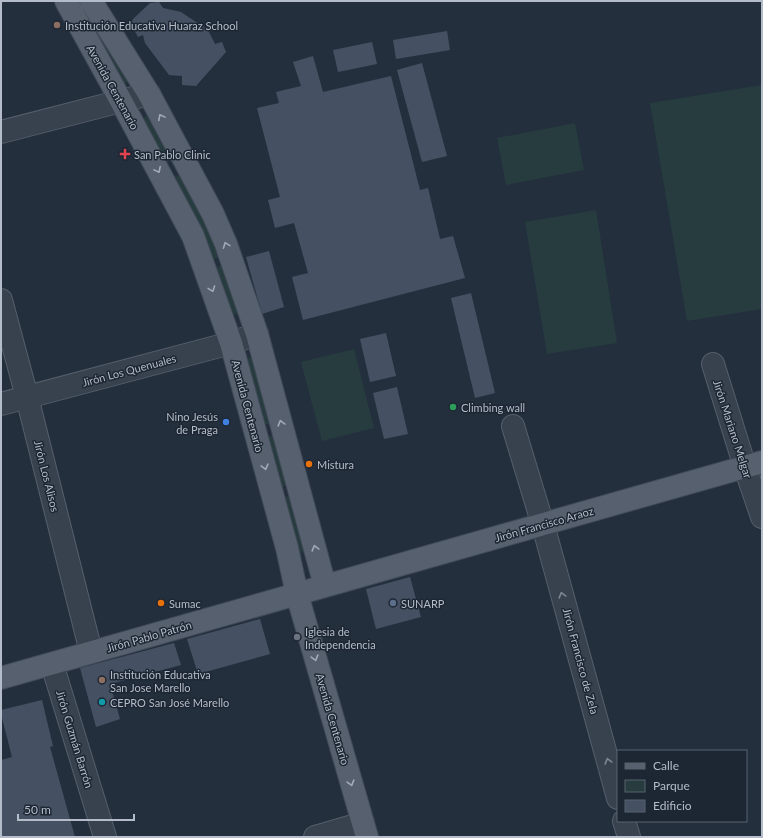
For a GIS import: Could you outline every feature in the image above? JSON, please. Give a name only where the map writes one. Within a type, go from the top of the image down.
[{"type":"main road","name":"Avenida Centenario","points":[[66,1],[193,236],[231,343],[287,548],[297,594],[365,830]]},
{"type":"main road","points":[[92,1],[149,94],[213,214],[226,244],[256,334],[325,586]]},
{"type":"main road","name":"Jirón Francisco Araoz","points":[[297,594],[753,465]]},
{"type":"main road","name":"Jirón Pablo Patrón","points":[[1,678],[297,594]]},
{"type":"street","points":[[1,132],[149,94]]},
{"type":"street","name":"Jirón Los Alisos","points":[[1,300],[91,652]]},
{"type":"street","name":"Jirón Los Quenuales","points":[[1,404],[231,343],[256,334]]},
{"type":"street","name":"Jirón Mariano Melgar","points":[[713,364],[753,465],[762,516]]},
{"type":"street","name":"Jirón Francisco de Zela","points":[[513,426],[543,525],[617,794]]},
{"type":"street","name":"Jirón Guzmán Barrón","points":[[52,664],[105,837]]},
{"type":"street","points":[[624,822],[629,837]]},
{"type":"street","points":[[315,837],[365,830]]},
{"type":"green space","points":[[73,1],[84,1],[130,81],[121,86]]},
{"type":"green space","points":[[762,85],[762,309],[687,321],[650,103]]},
{"type":"green space","points":[[147,116],[172,160],[164,164],[139,120]]},
{"type":"green space","points":[[575,123],[584,170],[506,185],[497,138]]},
{"type":"green space","points":[[180,175],[185,180],[221,256],[211,260],[172,180],[174,176]]},
{"type":"green space","points":[[596,210],[617,343],[547,354],[525,222]]},
{"type":"green space","points":[[225,264],[241,312],[230,316],[214,268]]},
{"type":"green space","points":[[354,349],[374,428],[322,441],[301,362]]},
{"type":"green space","points":[[251,357],[270,423],[261,426],[242,359]]},
{"type":"green space","points":[[273,435],[288,485],[277,488],[263,438]]},
{"type":"green space","points":[[290,495],[306,551],[296,554],[279,499]]},
{"type":"building","points":[[159,2],[163,8],[181,12],[208,30],[215,44],[222,42],[226,52],[196,86],[182,85],[182,76],[169,75],[145,43],[143,35],[138,37],[131,24],[133,19],[150,3]]},
{"type":"building","points":[[447,31],[450,50],[396,59],[393,40]]},
{"type":"building","points":[[372,42],[377,64],[338,72],[333,50]]},
{"type":"building","points":[[313,56],[323,92],[391,76],[420,190],[428,188],[440,239],[453,236],[465,278],[303,320],[292,277],[308,273],[294,223],[275,228],[268,200],[280,197],[257,108],[279,103],[276,92],[301,86],[293,62]]},
{"type":"building","points":[[422,63],[447,156],[422,162],[397,70]]},
{"type":"building","points":[[269,251],[284,307],[262,314],[246,257]]},
{"type":"building","points":[[471,293],[495,393],[475,398],[451,298]]},
{"type":"building","points":[[386,333],[396,376],[370,382],[360,339]]},
{"type":"building","points":[[397,387],[408,434],[384,439],[373,393]]},
{"type":"building","name":"SUNARP","points":[[410,577],[421,617],[376,629],[366,589]]},
{"type":"building","points":[[260,619],[270,654],[198,674],[187,639]]},
{"type":"building","name":"CEPRO San José Marello","points":[[174,643],[181,665],[110,684],[120,719],[96,727],[80,668]]},
{"type":"building","points":[[42,700],[53,746],[50,747],[75,837],[1,837],[1,760],[12,757],[1,710]]},
{"type":"place","name":"Institución Educativa Huaraz School","points":[[57,25]]},
{"type":"place","name":"San Pablo Clinic","points":[[125,154]]},
{"type":"place","name":"Climbing wall","points":[[453,407]]},
{"type":"place","name":"Nino Jesús de Praga","points":[[226,422]]},
{"type":"place","name":"Mistura","points":[[309,464]]},
{"type":"place","name":"Sumac","points":[[161,603]]},
{"type":"place","name":"SUNARP","points":[[393,603]]},
{"type":"place","name":"Iglesia de Independencia","points":[[297,637]]},
{"type":"place","name":"Institución Educativa San Jose Marello","points":[[102,680]]},
{"type":"place","name":"CEPRO San José Marello","points":[[102,702]]}]
